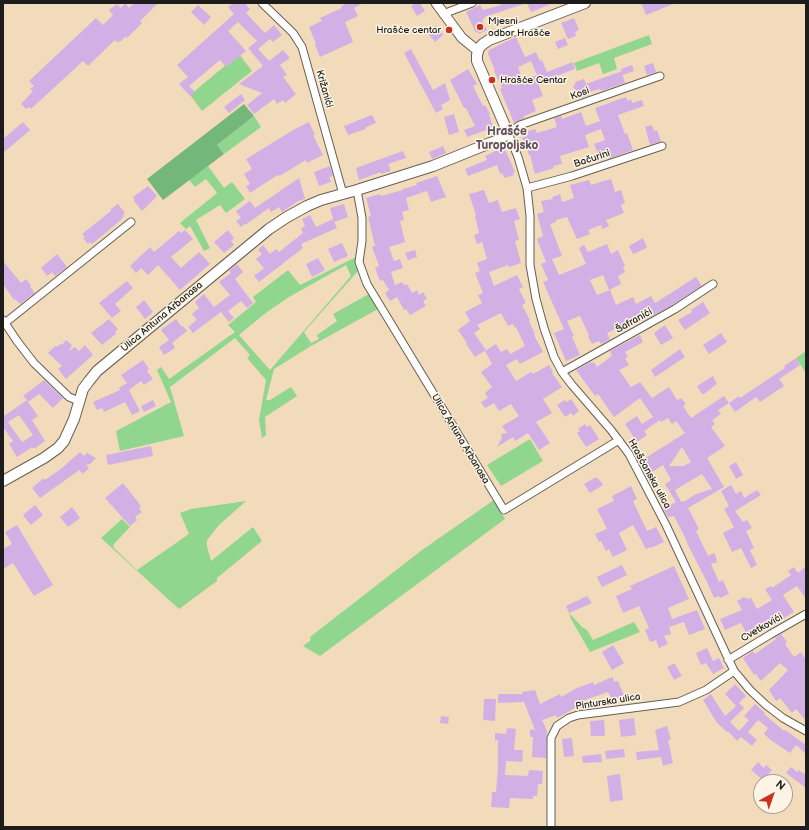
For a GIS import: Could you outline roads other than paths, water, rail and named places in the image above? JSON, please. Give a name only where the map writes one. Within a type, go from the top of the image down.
[{"type":"main road","points":[[508,133],[480,68],[477,58],[478,52],[483,44],[489,40],[585,3]]},
{"type":"main road","name":"Ulica Antuna Arbanasa","points":[[3,481],[44,458],[58,448],[64,441],[70,430],[79,401],[86,385],[97,371],[259,236],[287,217],[307,206],[433,166],[499,140],[508,133]]},
{"type":"street","name":"Križanići","points":[[262,3],[293,33],[302,47],[343,194]]},
{"type":"street","points":[[436,3],[462,38],[478,52]]},
{"type":"street","points":[[443,14],[472,3]]},
{"type":"street","name":"Kosi","points":[[508,133],[520,125],[660,76]]},
{"type":"street","name":"Hrašćanska ulica","points":[[508,133],[518,157],[527,188],[529,202],[529,250],[532,280],[545,333],[554,357],[562,372],[629,454],[654,502],[734,671],[750,690],[766,705],[783,718],[806,731]]},
{"type":"street","name":"Bačurini","points":[[527,188],[572,176],[662,146]]},
{"type":"street","name":"Ulica Antuna Arbanasa","points":[[357,190],[362,224],[359,262],[367,284],[504,510],[619,440]]},
{"type":"street","points":[[79,401],[69,396],[34,363],[24,352],[4,321],[131,222]]},
{"type":"street","name":"Šafranići","points":[[562,372],[674,309],[713,284]]},
{"type":"street","name":"Cvetkovići","points":[[728,660],[806,614]]},
{"type":"street","name":"Pinturska ulica","points":[[551,827],[551,738],[557,726],[569,718],[578,715],[679,702],[706,690],[734,671]]},
{"type":"place","name":"Mjesni odbor Hrašće","points":[[480,27]]},
{"type":"place","name":"Hrašće centar","points":[[449,30]]},
{"type":"place","name":"Hrašće Centar","points":[[492,80]]},
{"type":"district","name":"Hrašće Turopoljsko","points":[[507,139]]}]
